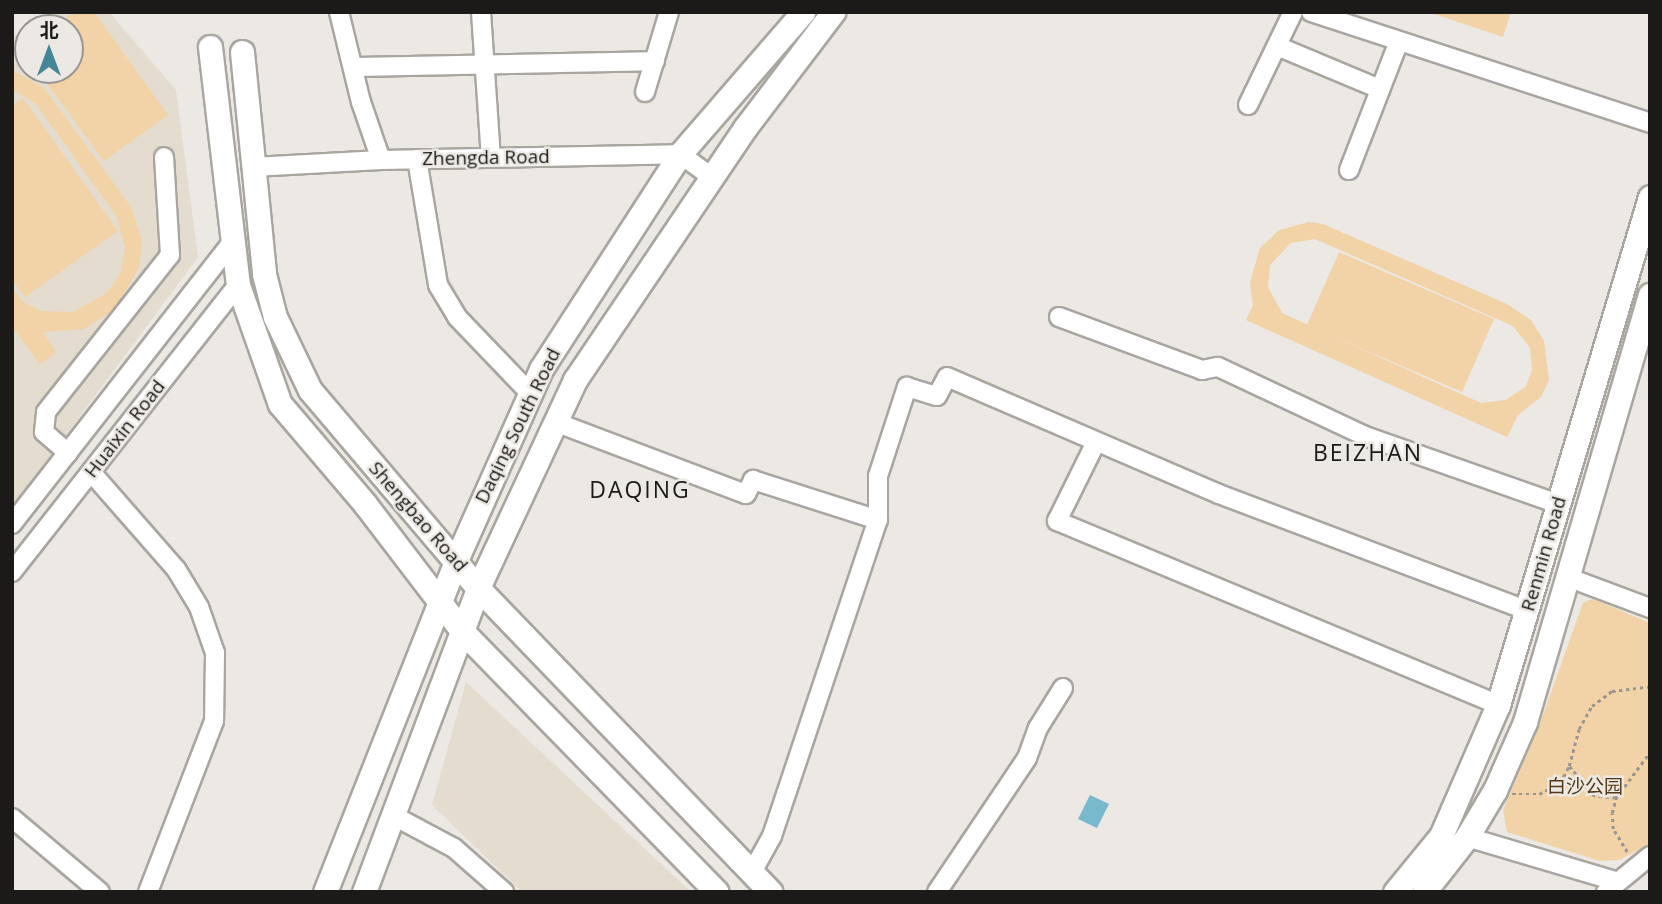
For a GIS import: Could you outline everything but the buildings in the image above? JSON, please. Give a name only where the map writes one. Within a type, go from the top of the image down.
[{"type":"main road","name":"Daqing South Road","points":[[325,892],[457,558],[530,393],[680,155],[803,12]]},
{"type":"main road","name":"Daqing South Road","points":[[364,892],[478,588],[575,380],[712,177],[833,12]]},
{"type":"main road","points":[[778,88],[849,12]]},
{"type":"main road","name":"Shengbao Road","points":[[210,47],[238,285],[280,404],[365,504],[463,632],[717,892]]},
{"type":"main road","name":"Shengbao Road","points":[[242,52],[267,285],[275,317],[310,390],[457,558],[478,588],[771,892]]},
{"type":"main road","name":"Renmin Road","points":[[1395,892],[1441,836],[1498,705],[1650,197]]},
{"type":"main road","name":"Renmin Road","points":[[1424,892],[1467,837],[1495,790],[1525,722],[1650,295]]},
{"type":"street","points":[[339,12],[382,160]]},
{"type":"street","points":[[481,12],[482,68],[491,157]]},
{"type":"street","points":[[645,92],[669,12]]},
{"type":"street","points":[[1248,105],[1293,12]]},
{"type":"street","points":[[1311,12],[1650,122]]},
{"type":"street","points":[[1349,170],[1399,41]]},
{"type":"street","points":[[1277,46],[1380,89]]},
{"type":"street","points":[[353,67],[482,68],[655,61]]},
{"type":"street","points":[[680,155],[712,177]]},
{"type":"street","name":"Zhengda Road","points":[[253,167],[417,159],[680,155]]},
{"type":"street","points":[[68,453],[44,432],[46,412],[170,255],[164,157]]},
{"type":"street","points":[[417,159],[438,285],[457,317],[530,393]]},
{"type":"street","name":"Huaixin Road","points":[[12,524],[232,243]]},
{"type":"street","name":"Huaixin Road","points":[[12,572],[238,285]]},
{"type":"street","points":[[1059,317],[1202,370],[1218,367],[1365,436],[1558,504]]},
{"type":"street","points":[[751,874],[772,836],[878,520],[878,476],[907,387],[937,396],[947,377],[1219,495],[1528,611]]},
{"type":"street","points":[[555,422],[746,494],[753,480],[878,520]]},
{"type":"street","points":[[1096,442],[1057,521],[1498,705]]},
{"type":"street","points":[[91,472],[176,569],[200,607],[215,653],[214,721],[148,892]]},
{"type":"street","points":[[1567,577],[1650,608]]},
{"type":"street","points":[[937,892],[1027,758],[1038,728],[1063,688]]},
{"type":"street","points":[[394,816],[454,848],[504,892]]},
{"type":"street","points":[[12,818],[100,892]]},
{"type":"street","points":[[1467,837],[1611,886],[1645,859]]},
{"type":"path","points":[[1495,790],[1520,796],[1539,794],[1560,783],[1569,766],[1579,729],[1592,706],[1612,691],[1650,686]]},
{"type":"path","points":[[1645,859],[1620,847],[1613,830],[1616,797],[1650,752]]},
{"type":"path","points":[[1569,766],[1594,796],[1616,797]]},
{"type":"shaded area","points":[[109,12],[176,90],[198,257],[12,508],[12,37],[14,36],[14,84],[84,84],[84,14],[54,14]]},
{"type":"shaded area","points":[[466,682],[691,892],[522,892],[432,805]]},
{"type":"green space","points":[[94,12],[168,115],[104,161],[47,84],[84,84],[84,14],[71,14]]},
{"type":"green space","points":[[1428,12],[1511,12],[1503,37]]},
{"type":"green space","points":[[12,70],[14,84],[37,84],[44,88],[131,207],[142,240],[139,268],[115,309],[84,329],[43,332],[56,353],[40,364],[12,327],[12,287],[22,301],[40,311],[73,312],[107,293],[120,274],[125,248],[117,217],[35,103],[12,89]]},
{"type":"green space","points":[[23,98],[118,231],[25,297],[12,280],[12,106]]},
{"type":"green space","points":[[1309,222],[1323,224],[1507,304],[1531,320],[1544,341],[1549,380],[1541,397],[1518,415],[1507,437],[1246,320],[1253,305],[1250,282],[1260,248],[1279,230]],"holes":[[[1315,239],[1513,326],[1530,348],[1532,370],[1526,386],[1506,400],[1481,403],[1282,313],[1268,287],[1270,265],[1291,243]]]},
{"type":"green space","points":[[1339,252],[1494,319],[1462,392],[1307,325]]},
{"type":"green space","name":"白沙公园","points":[[1593,599],[1650,623],[1650,844],[1619,860],[1600,861],[1507,832],[1503,810],[1539,726],[1583,603]]},
{"type":"water","points":[[1090,795],[1109,804],[1097,828],[1078,819]]},
{"type":"district","name":"BEIZHAN","points":[[1368,452]]},
{"type":"district","name":"DAQING","points":[[640,489]]}]
